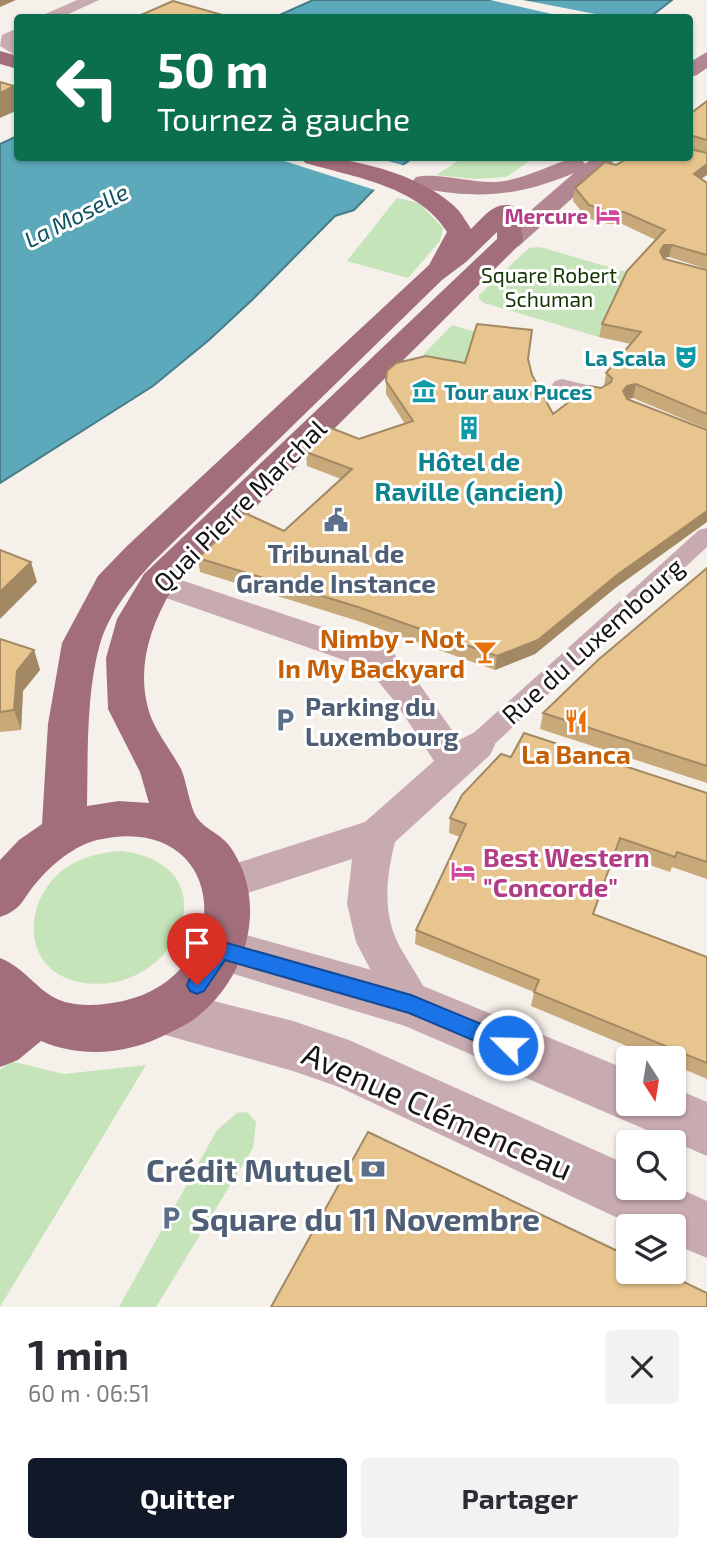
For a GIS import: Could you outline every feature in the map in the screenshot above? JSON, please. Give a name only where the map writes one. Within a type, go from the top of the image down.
[{"type":"main road","points":[[693,70],[707,58]]},
{"type":"main road","points":[[693,92],[707,80]]},
{"type":"main road","points":[[324,161],[418,186],[472,190],[510,189],[575,171]]},
{"type":"main road","points":[[352,161],[501,219]]},
{"type":"main road","name":"Quai Pierre Marchal","points":[[64,833],[68,724],[81,643],[111,585],[140,554],[440,268],[501,219],[575,171],[599,161]]},
{"type":"main road","name":"Quai Pierre Marchal","points":[[418,186],[446,209],[460,232],[440,268]]},
{"type":"main road","name":"Quai Pierre Marchal","points":[[179,830],[161,772],[128,709],[125,658],[136,619],[158,583],[501,219]]},
{"type":"main road","points":[[0,897],[12,875],[35,852],[64,833],[89,824],[116,819],[142,819],[179,830],[200,843],[216,861],[226,883],[229,915],[220,950],[207,974],[187,995],[162,1012],[130,1025],[96,1031],[63,1027],[17,1029],[11,998],[0,981]]},
{"type":"street","points":[[54,14],[91,0]]},
{"type":"street","points":[[67,14],[104,0]]},
{"type":"street","points":[[14,35],[8,39],[7,44],[14,49]]},
{"type":"street","points":[[562,385],[597,393]]},
{"type":"street","name":"Rue du Luxembourg","points":[[476,745],[707,535]]},
{"type":"street","points":[[158,583],[379,659],[422,715],[476,745]]},
{"type":"street","points":[[226,883],[378,834],[476,745],[524,736]]},
{"type":"street","points":[[378,834],[365,887],[366,914],[383,958],[411,1004]]},
{"type":"street","points":[[220,950],[411,1004],[616,1091]]},
{"type":"street","name":"Avenue Clémenceau","points":[[162,1012],[293,1046],[349,1065],[707,1230]]},
{"type":"street","points":[[676,1116],[707,1129]]},
{"type":"green space","points":[[458,161],[530,161],[506,177],[475,179],[436,175]]},
{"type":"green space","points":[[397,198],[419,203],[443,228],[440,241],[408,278],[347,261]]},
{"type":"green space","name":"Square Robert Schuman","points":[[540,247],[633,274],[599,337],[484,303],[479,299],[479,295],[529,248]]},
{"type":"green space","points":[[452,325],[507,341],[470,379],[424,363],[422,356]]},
{"type":"green space","points":[[123,851],[158,862],[178,881],[184,904],[179,930],[165,953],[142,972],[113,982],[79,982],[60,975],[46,964],[38,950],[34,934],[40,899],[50,884],[70,865],[91,856]]},
{"type":"green space","points":[[10,1061],[64,1074],[146,1065],[0,1307],[0,1070]]},
{"type":"green space","points":[[247,1112],[256,1122],[253,1148],[156,1307],[119,1307],[217,1130],[237,1113]]},
{"type":"water","points":[[313,0],[672,0],[654,14],[282,14]]},
{"type":"water","name":"La Moselle","points":[[14,137],[14,161],[408,161],[389,174],[354,210],[335,216],[252,300],[153,386],[0,483],[0,144]]},
{"type":"pier","points":[[490,0],[523,0],[595,14],[552,14]]},
{"type":"pier","points":[[284,161],[388,161],[406,166],[378,191]]},
{"type":"building","points":[[173,1],[219,14],[143,14]]},
{"type":"building","points":[[0,82],[14,86],[0,93]]},
{"type":"building","points":[[707,101],[707,140],[693,136],[693,112]]},
{"type":"building","points":[[693,150],[707,153],[707,164],[694,174],[707,183],[707,255],[672,245],[664,245],[660,251],[664,259],[707,270],[707,414],[636,384],[627,386],[623,391],[627,399],[707,430],[707,511],[617,575],[538,640],[497,656],[358,607],[198,558],[245,513],[284,531],[352,469],[306,452],[331,428],[359,439],[413,421],[386,381],[387,371],[396,363],[426,356],[465,363],[477,324],[532,330],[528,359],[532,375],[553,414],[590,386],[601,388],[611,382],[612,378],[606,373],[641,332],[602,324],[627,271],[665,230],[624,212],[610,212],[589,205],[575,188],[605,162],[616,165],[623,161],[693,161]]},
{"type":"building","points":[[0,550],[31,562],[0,592]]},
{"type":"building","points":[[707,568],[707,766],[543,713],[598,660]]},
{"type":"building","points":[[0,639],[34,650],[17,671],[14,710],[0,712]]},
{"type":"building","points":[[524,733],[707,793],[707,862],[677,852],[675,857],[620,838],[593,914],[707,957],[707,1063],[686,1054],[686,1046],[666,1046],[534,992],[539,980],[416,930],[466,824],[450,818],[462,795],[501,754],[511,757]]},
{"type":"building","points":[[368,1132],[616,1250],[616,1284],[686,1283],[707,1293],[707,1307],[271,1307]]},
{"type":"place","name":"Mercure","points":[[608,215]]},
{"type":"place","name":"La Scala","points":[[686,357]]},
{"type":"place","name":"Tour aux Puces","points":[[424,391]]},
{"type":"place","name":"Hôtel de Raville (ancien)","points":[[469,428]]},
{"type":"place","name":"Tribunal de Grande Instance","points":[[336,520]]},
{"type":"place","name":"Nimby - Not In My Backyard","points":[[485,652]]},
{"type":"place","name":"Parking du Luxembourg","points":[[285,720]]},
{"type":"place","name":"La Banca","points":[[576,721]]},
{"type":"place","name":"Best Western \"Concorde\"","points":[[463,871]]},
{"type":"place","name":"Crédit Mutuel","points":[[373,1169]]},
{"type":"place","name":"Square du 11 Novembre","points":[[171,1218]]},
{"type":"route","points":[[197,985],[207,974],[220,950],[411,1004],[508,1045]]}]
